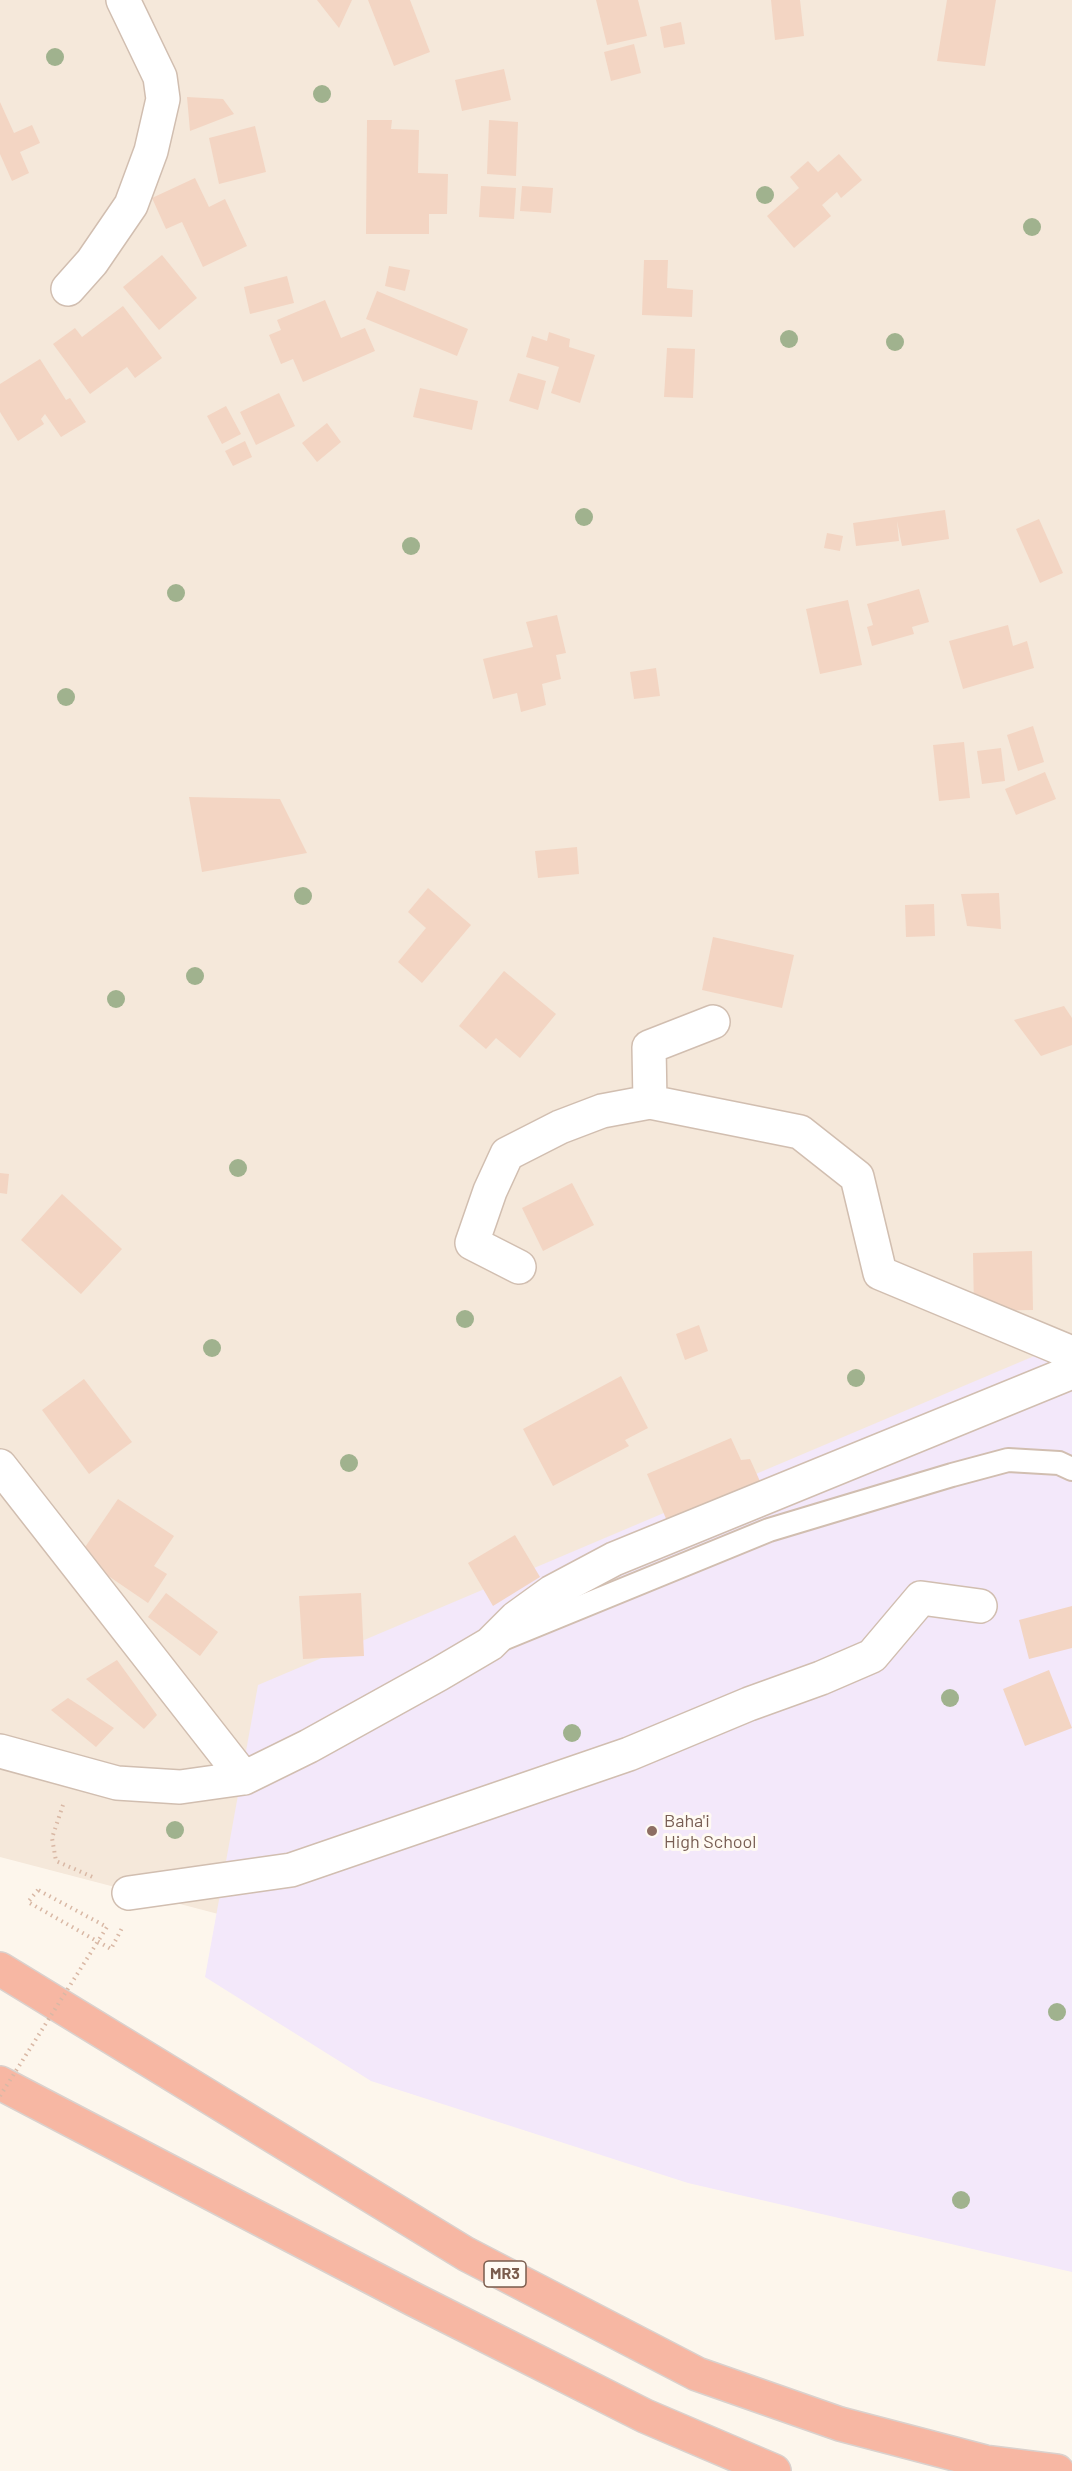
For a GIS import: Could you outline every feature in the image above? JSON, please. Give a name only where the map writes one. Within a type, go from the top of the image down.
[{"type":"highway","name":"MR3","points":[[0,1969],[466,2254],[697,2374],[840,2424],[985,2462],[1057,2471]]},
{"type":"highway","points":[[0,2083],[412,2299],[645,2416],[774,2471]]},
{"type":"street","points":[[68,289],[92,262],[131,205],[151,152],[163,99],[160,77],[123,0]]},
{"type":"street","points":[[650,1102],[649,1047],[713,1022]]},
{"type":"street","points":[[519,1267],[472,1243],[490,1191],[507,1154],[560,1127],[602,1111],[650,1102],[800,1132],[857,1177],[880,1273],[1072,1353]]},
{"type":"street","points":[[0,1751],[117,1783],[180,1787],[244,1778],[320,1740],[490,1644],[516,1618],[552,1593],[614,1559],[1072,1372]]},
{"type":"street","points":[[0,1466],[244,1778]]},
{"type":"street","points":[[129,1893],[302,1867],[629,1754],[872,1656],[921,1598],[980,1606]]},
{"type":"lane","points":[[490,1644],[770,1530],[1008,1460],[1059,1463],[1072,1469]]},
{"type":"path","points":[[0,2096],[107,1928],[39,1890],[28,1902],[111,1949],[135,1905],[129,1893],[56,1861],[52,1838],[74,1772]]},
{"type":"shaded area","points":[[0,0],[1072,0],[1072,2137],[0,1857]]},
{"type":"shaded area","name":"Baha'i High School","points":[[1072,1340],[1072,2272],[688,2183],[371,2081],[205,1977],[258,1685]]},
{"type":"building","points":[[317,0],[352,0],[339,28]]},
{"type":"building","points":[[368,0],[410,0],[430,52],[394,66]]},
{"type":"building","points":[[596,0],[638,0],[647,36],[607,45]]},
{"type":"building","points":[[771,0],[800,0],[804,36],[775,40]]},
{"type":"building","points":[[947,0],[996,0],[985,66],[937,61]]},
{"type":"building","points":[[681,22],[685,44],[664,48],[660,27]]},
{"type":"building","points":[[634,44],[641,73],[611,81],[604,52]]},
{"type":"building","points":[[504,69],[511,100],[462,111],[455,80]]},
{"type":"building","points":[[187,97],[223,99],[234,114],[190,131]]},
{"type":"building","points":[[0,102],[14,133],[32,125],[40,143],[20,152],[29,173],[12,181],[0,154]]},
{"type":"building","points":[[367,120],[392,120],[391,129],[419,130],[418,173],[448,174],[447,214],[429,214],[429,234],[366,234]]},
{"type":"building","points":[[489,120],[518,122],[516,176],[487,174]]},
{"type":"building","points":[[255,126],[266,172],[219,184],[209,138]]},
{"type":"building","points":[[839,154],[862,180],[841,198],[837,192],[822,205],[831,216],[794,248],[767,216],[799,188],[790,177],[808,161],[818,172]]},
{"type":"building","points":[[195,178],[209,207],[225,199],[247,246],[203,267],[182,222],[166,229],[152,198]]},
{"type":"building","points":[[481,186],[516,188],[514,219],[479,217]]},
{"type":"building","points":[[522,186],[553,188],[551,213],[520,211]]},
{"type":"building","points":[[162,255],[197,298],[159,330],[123,287]]},
{"type":"building","points":[[644,260],[668,260],[667,288],[693,290],[692,317],[642,315]]},
{"type":"building","points":[[389,266],[410,270],[405,291],[385,286]]},
{"type":"building","points":[[287,276],[294,303],[250,314],[244,287]]},
{"type":"building","points":[[377,291],[468,329],[457,356],[366,319]]},
{"type":"building","points":[[325,300],[341,338],[365,328],[375,351],[303,382],[293,359],[281,364],[269,335],[281,330],[277,320]]},
{"type":"building","points":[[123,306],[162,358],[135,378],[127,367],[90,394],[53,344],[75,328],[82,337]]},
{"type":"building","points":[[549,332],[570,339],[569,347],[595,355],[580,403],[551,393],[559,367],[526,357],[532,336],[547,341]]},
{"type":"building","points":[[667,348],[695,349],[693,398],[664,397]]},
{"type":"building","points":[[40,359],[66,400],[70,398],[86,422],[61,437],[45,414],[41,419],[44,424],[18,441],[0,412],[0,384]]},
{"type":"building","points":[[518,373],[546,381],[538,410],[509,401]]},
{"type":"building","points":[[420,388],[478,401],[472,430],[413,417]]},
{"type":"building","points":[[279,393],[295,426],[256,445],[240,412]]},
{"type":"building","points":[[226,406],[241,434],[222,444],[207,416]]},
{"type":"building","points":[[327,423],[341,442],[317,462],[302,443]]},
{"type":"building","points":[[245,441],[252,457],[233,466],[225,451]]},
{"type":"building","points":[[945,510],[949,539],[902,546],[897,521],[899,541],[856,546],[853,523]]},
{"type":"building","points":[[1039,519],[1063,573],[1040,583],[1016,529]]},
{"type":"building","points":[[827,533],[843,536],[840,551],[824,548]]},
{"type":"building","points":[[919,589],[929,622],[912,627],[914,634],[872,646],[867,627],[873,625],[867,604]]},
{"type":"building","points":[[848,600],[862,665],[820,674],[806,609]]},
{"type":"building","points":[[557,615],[566,653],[556,655],[561,679],[542,684],[546,705],[521,712],[517,693],[493,699],[483,659],[533,647],[526,622]]},
{"type":"building","points":[[1008,625],[1013,646],[1027,641],[1034,668],[963,689],[949,641]]},
{"type":"building","points":[[656,668],[660,696],[634,699],[630,672]]},
{"type":"building","points":[[1033,726],[1044,762],[1018,771],[1007,735]]},
{"type":"building","points":[[964,742],[970,798],[939,801],[933,745]]},
{"type":"building","points":[[1001,748],[1005,781],[982,784],[977,751]]},
{"type":"building","points":[[1045,772],[1056,799],[1016,815],[1005,789]]},
{"type":"building","points":[[189,797],[280,799],[307,853],[202,872]]},
{"type":"building","points":[[577,847],[579,874],[538,878],[535,851]]},
{"type":"building","points":[[428,888],[471,925],[422,983],[398,962],[426,928],[408,912]]},
{"type":"building","points":[[999,893],[1001,929],[967,926],[961,894]]},
{"type":"building","points":[[934,904],[935,936],[906,937],[905,905]]},
{"type":"building","points":[[713,937],[794,955],[782,1008],[702,990]]},
{"type":"building","points":[[504,971],[556,1014],[520,1058],[496,1038],[486,1049],[459,1026]]},
{"type":"building","points":[[1064,1006],[1072,1018],[1072,1045],[1041,1056],[1014,1020]]},
{"type":"building","points":[[0,1173],[9,1174],[7,1194],[0,1193]]},
{"type":"building","points":[[572,1183],[594,1225],[543,1251],[522,1208]]},
{"type":"building","points":[[62,1194],[122,1249],[81,1294],[21,1240]]},
{"type":"building","points":[[1032,1251],[1033,1310],[974,1311],[973,1253]]},
{"type":"building","points":[[699,1325],[708,1351],[685,1360],[676,1334]]},
{"type":"building","points":[[621,1376],[648,1428],[625,1440],[629,1446],[553,1486],[523,1429]]},
{"type":"building","points":[[84,1379],[132,1442],[89,1474],[42,1410]]},
{"type":"building","points":[[731,1438],[741,1460],[750,1459],[763,1488],[670,1528],[647,1474]]},
{"type":"building","points":[[118,1499],[174,1536],[154,1566],[167,1574],[148,1603],[79,1556]]},
{"type":"building","points":[[515,1535],[540,1577],[493,1606],[468,1563]]},
{"type":"building","points":[[166,1593],[218,1632],[200,1656],[148,1617]]},
{"type":"building","points":[[361,1593],[364,1656],[303,1659],[299,1596]]},
{"type":"building","points":[[1072,1606],[1072,1648],[1029,1659],[1019,1620]]},
{"type":"building","points":[[117,1660],[157,1715],[144,1729],[86,1679]]},
{"type":"building","points":[[1049,1670],[1072,1728],[1025,1746],[1003,1689]]},
{"type":"building","points":[[68,1698],[114,1728],[96,1747],[51,1710]]},
{"type":"place","name":"Baha'i High School","points":[[652,1831]]}]
